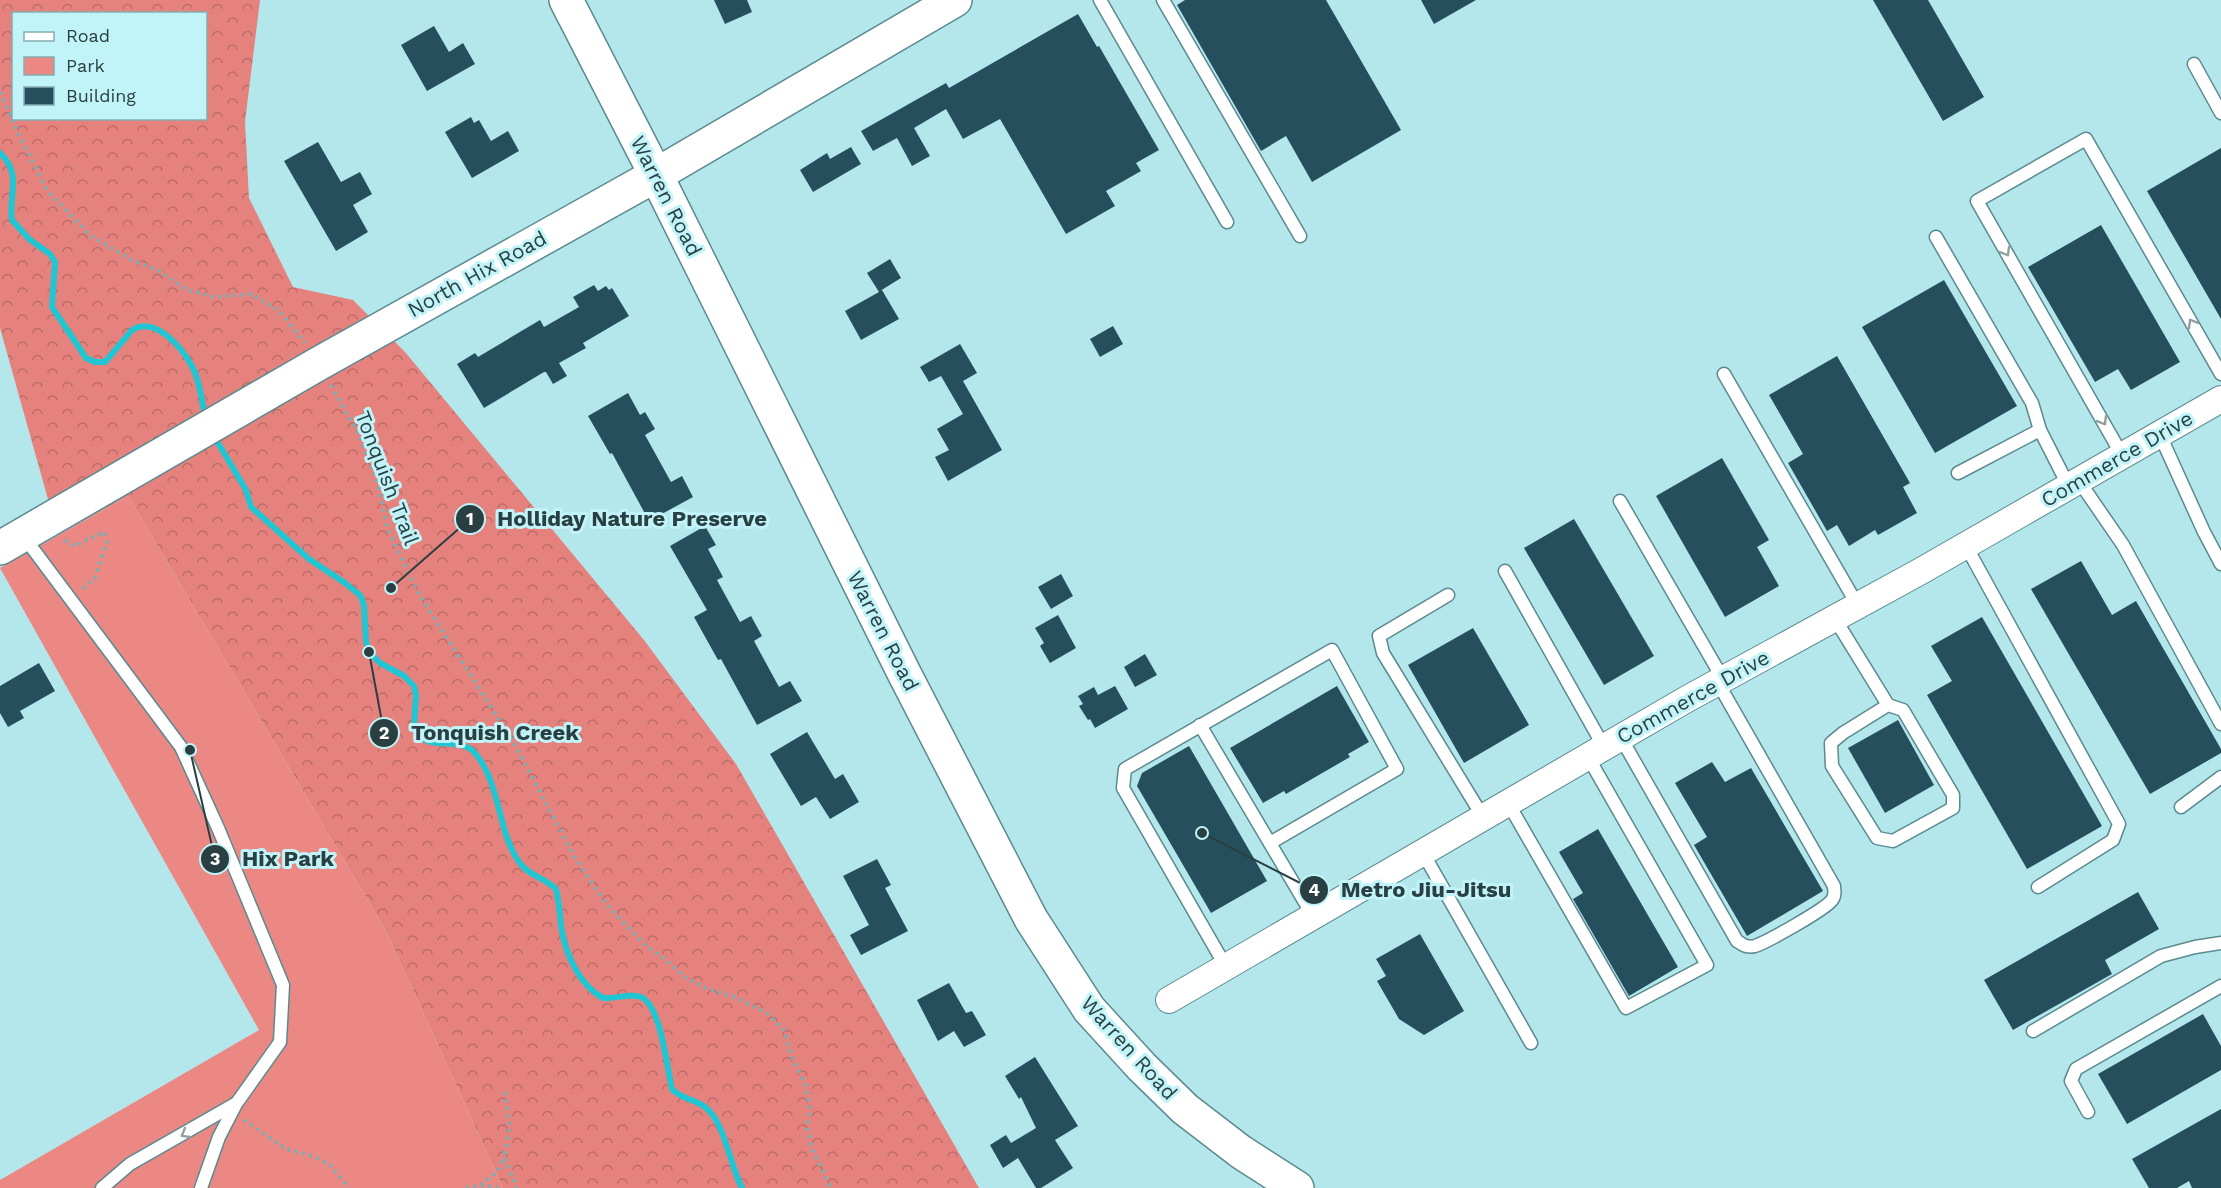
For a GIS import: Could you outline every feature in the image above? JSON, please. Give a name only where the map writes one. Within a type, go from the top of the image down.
[{"type":"main road","name":"Warren Road","points":[[566,0],[1030,919],[1089,1009],[1142,1067],[1185,1108],[1241,1152],[1297,1188]]},
{"type":"main road","name":"North Hix Road","points":[[22,535],[242,407],[656,175],[955,0]]},
{"type":"street","name":"Commerce Drive","points":[[1169,1000],[1604,747],[1966,546],[2221,399]]},
{"type":"lane","points":[[1101,0],[1227,222]]},
{"type":"lane","points":[[1162,0],[1300,236]]},
{"type":"lane","points":[[2194,64],[2221,113]]},
{"type":"lane","points":[[2122,455],[1977,201],[2086,139],[2221,374]]},
{"type":"lane","points":[[1936,237],[2032,403],[2040,430],[2074,484],[2123,545],[2221,724]]},
{"type":"lane","points":[[1724,374],[1858,606]]},
{"type":"lane","points":[[1958,473],[2040,430]]},
{"type":"lane","points":[[2160,435],[2221,564]]},
{"type":"lane","points":[[1604,747],[1737,941],[1744,946],[1754,946],[1832,901],[1835,895],[1834,886],[1620,501]]},
{"type":"lane","points":[[22,535],[180,747],[219,828],[283,985],[280,1042],[234,1108],[219,1137],[201,1188]]},
{"type":"lane","points":[[1966,546],[2119,824],[2113,840],[2038,887]]},
{"type":"lane","points":[[1505,571],[1604,747],[1707,965],[1626,1008],[1508,803]]},
{"type":"lane","points":[[1448,595],[1379,636],[1383,653],[1483,817]]},
{"type":"lane","points":[[1835,619],[1888,705],[1903,710],[1953,795],[1953,808],[1893,841],[1877,838],[1832,766],[1831,743],[1888,705]]},
{"type":"lane","points":[[1226,967],[1123,788],[1125,769],[1332,650],[1397,768],[1270,843]]},
{"type":"lane","points":[[1200,725],[1313,916]]},
{"type":"lane","points":[[2181,807],[2221,777]]},
{"type":"lane","points":[[1423,852],[1532,1043]]},
{"type":"lane","points":[[2033,1031],[2161,956],[2194,947],[2221,943]]},
{"type":"lane","points":[[2088,1112],[2071,1081],[2076,1069],[2221,986]]},
{"type":"lane","points":[[102,1188],[130,1164],[234,1108]]},
{"type":"path","points":[[0,92],[12,119]]},
{"type":"path","points":[[12,120],[48,192],[91,236],[132,260],[159,271],[187,290],[215,297],[251,294],[278,310],[300,335]]},
{"type":"path","name":"Tonquish Trail","points":[[318,364],[338,394],[357,433],[376,478],[388,530],[419,594],[514,743],[574,856],[606,904],[646,946],[659,954],[686,978],[708,989],[737,998],[768,1014],[784,1030],[790,1054],[806,1086],[810,1110],[807,1126],[812,1149],[831,1188]]},
{"type":"path","points":[[22,535],[67,542],[74,546],[104,532],[107,542],[95,578],[71,600]]},
{"type":"path","points":[[481,1185],[498,1171],[508,1141],[509,1122],[505,1092]]},
{"type":"path","points":[[234,1108],[286,1149],[313,1156],[330,1165],[349,1188]]},
{"type":"path","points":[[504,1156],[517,1188]]},
{"type":"path","points":[[466,1188],[481,1185],[499,1188]]},
{"type":"green space","points":[[0,0],[260,0],[245,122],[249,198],[293,287],[353,300],[405,352],[644,640],[736,764],[979,1188],[503,1188],[386,931],[128,496],[58,535],[0,328]]},
{"type":"green space","points":[[128,496],[386,931],[503,1188],[0,1188],[0,1180],[259,1030],[0,568]]},
{"type":"building","points":[[714,0],[747,0],[752,12],[725,24]]},
{"type":"building","points":[[1185,0],[1326,0],[1401,130],[1312,182],[1286,136],[1261,151],[1177,5]]},
{"type":"building","points":[[1421,0],[1476,0],[1434,24]]},
{"type":"building","points":[[1873,0],[1928,0],[1984,97],[1943,121]]},
{"type":"building","points":[[1078,14],[1159,150],[1136,163],[1141,171],[1106,191],[1115,206],[1066,234],[1000,119],[963,139],[946,109],[914,128],[930,156],[912,166],[897,138],[873,151],[861,131],[946,83],[949,88]]},
{"type":"building","points":[[434,26],[449,52],[463,43],[475,64],[427,91],[401,45]]},
{"type":"building","points":[[471,117],[474,123],[479,120],[491,141],[508,131],[519,151],[472,178],[445,132]]},
{"type":"building","points":[[318,142],[341,182],[360,172],[372,194],[353,205],[368,232],[336,251],[284,161]]},
{"type":"building","points":[[851,147],[861,164],[813,192],[800,170],[827,153],[830,159]]},
{"type":"building","points":[[2221,148],[2221,319],[2147,191]]},
{"type":"building","points":[[2101,225],[2180,362],[2131,390],[2118,369],[2095,382],[2028,267]]},
{"type":"building","points":[[890,259],[901,278],[880,291],[882,290],[899,319],[861,340],[845,311],[879,292],[867,273]]},
{"type":"building","points":[[1944,280],[2017,406],[1935,453],[1862,327]]},
{"type":"building","points":[[594,285],[598,291],[606,286],[609,290],[612,288],[629,316],[583,343],[586,348],[559,363],[567,376],[553,384],[544,372],[484,408],[457,364],[475,353],[478,357],[540,320],[544,327],[579,307],[573,297]]},
{"type":"building","points":[[1113,326],[1123,344],[1100,357],[1090,339]]},
{"type":"building","points":[[960,344],[977,373],[963,381],[1002,450],[948,481],[935,457],[949,450],[937,429],[963,414],[941,376],[929,382],[920,367]]},
{"type":"building","points":[[1837,356],[1910,483],[1903,487],[1917,513],[1878,535],[1875,530],[1849,546],[1837,525],[1827,531],[1788,463],[1803,454],[1769,395]]},
{"type":"building","points":[[628,393],[640,415],[645,412],[655,429],[645,435],[671,482],[682,476],[693,497],[649,521],[612,453],[610,454],[588,416]]},
{"type":"building","points":[[1722,458],[1769,540],[1757,547],[1779,586],[1725,617],[1656,496]]},
{"type":"building","points":[[1574,519],[1654,656],[1604,685],[1524,548]]},
{"type":"building","points":[[705,526],[716,545],[708,549],[723,577],[717,580],[740,622],[751,616],[762,636],[754,641],[779,687],[790,681],[802,701],[757,725],[721,659],[718,660],[694,617],[707,610],[670,546]]},
{"type":"building","points":[[2081,561],[2112,615],[2136,601],[2221,749],[2221,753],[2150,794],[2031,589]]},
{"type":"building","points":[[1061,574],[1073,596],[1051,609],[1038,587]]},
{"type":"building","points":[[1058,615],[1076,648],[1050,663],[1040,646],[1044,643],[1035,628]]},
{"type":"building","points":[[1982,617],[2102,826],[2027,869],[1927,695],[1952,681],[1931,646]]},
{"type":"building","points":[[1473,628],[1529,725],[1464,763],[1408,665]]},
{"type":"building","points":[[1145,654],[1157,675],[1135,687],[1124,667]]},
{"type":"building","points":[[39,663],[55,691],[20,711],[24,718],[8,727],[0,713],[0,686]]},
{"type":"building","points":[[1115,686],[1128,709],[1095,728],[1079,706],[1083,704],[1078,696],[1094,687],[1098,695]]},
{"type":"building","points":[[1337,686],[1369,742],[1348,754],[1350,757],[1286,794],[1284,791],[1263,803],[1230,748]]},
{"type":"building","points":[[1898,720],[1934,785],[1885,813],[1848,748]]},
{"type":"building","points":[[807,732],[835,779],[843,774],[859,802],[830,819],[816,797],[801,806],[770,754]]},
{"type":"building","points":[[1189,746],[1267,881],[1211,913],[1137,786],[1142,773]]},
{"type":"building","points":[[1712,762],[1725,782],[1751,768],[1823,891],[1747,936],[1694,845],[1707,837],[1675,783]]},
{"type":"building","points":[[1598,829],[1678,967],[1629,996],[1573,899],[1583,893],[1559,852]]},
{"type":"building","points":[[877,859],[891,885],[885,888],[908,931],[861,955],[850,935],[869,925],[843,876]]},
{"type":"building","points":[[2138,892],[2159,929],[2105,960],[2112,974],[2013,1030],[1984,980]]},
{"type":"building","points":[[1420,934],[1464,1011],[1424,1035],[1399,1019],[1377,981],[1386,976],[1376,959]]},
{"type":"building","points":[[949,983],[966,1013],[972,1011],[986,1035],[964,1047],[954,1031],[938,1041],[917,1000]]},
{"type":"building","points":[[2203,1014],[2221,1046],[2221,1070],[2127,1124],[2098,1074]]},
{"type":"building","points":[[1035,1057],[1078,1126],[1055,1140],[1073,1168],[1041,1188],[1036,1188],[1018,1158],[1003,1168],[990,1145],[1006,1135],[1011,1143],[1036,1128],[1021,1097],[1019,1099],[1005,1076]]},
{"type":"building","points":[[2221,1109],[2221,1188],[2192,1188],[2189,1181],[2177,1188],[2149,1188],[2132,1159]]},
{"type":"waterway","points":[[0,153],[7,161],[13,177],[12,220],[29,239],[50,254],[55,262],[52,307],[86,358],[95,362],[105,362],[132,330],[141,327],[159,330],[176,344],[193,368],[198,380],[206,418]]},
{"type":"waterway","points":[[214,436],[246,490],[251,507],[309,559],[360,595],[364,605],[366,641],[369,652],[380,663],[404,676],[414,686],[416,695],[414,727],[418,736],[432,742],[462,745],[474,752],[489,776],[510,846],[517,859],[530,873],[556,889],[563,936],[580,977],[603,998],[637,996],[648,1002],[658,1024],[672,1089],[679,1095],[701,1104],[712,1114],[718,1123],[742,1188]]},
{"type":"place","name":"Holliday Nature Preserve","points":[[391,588]]},
{"type":"place","name":"Tonquish Creek","points":[[369,652]]},
{"type":"place","name":"Hix Park","points":[[190,750]]},
{"type":"place","name":"Metro Jiu-Jitsu","points":[[1202,833]]}]
